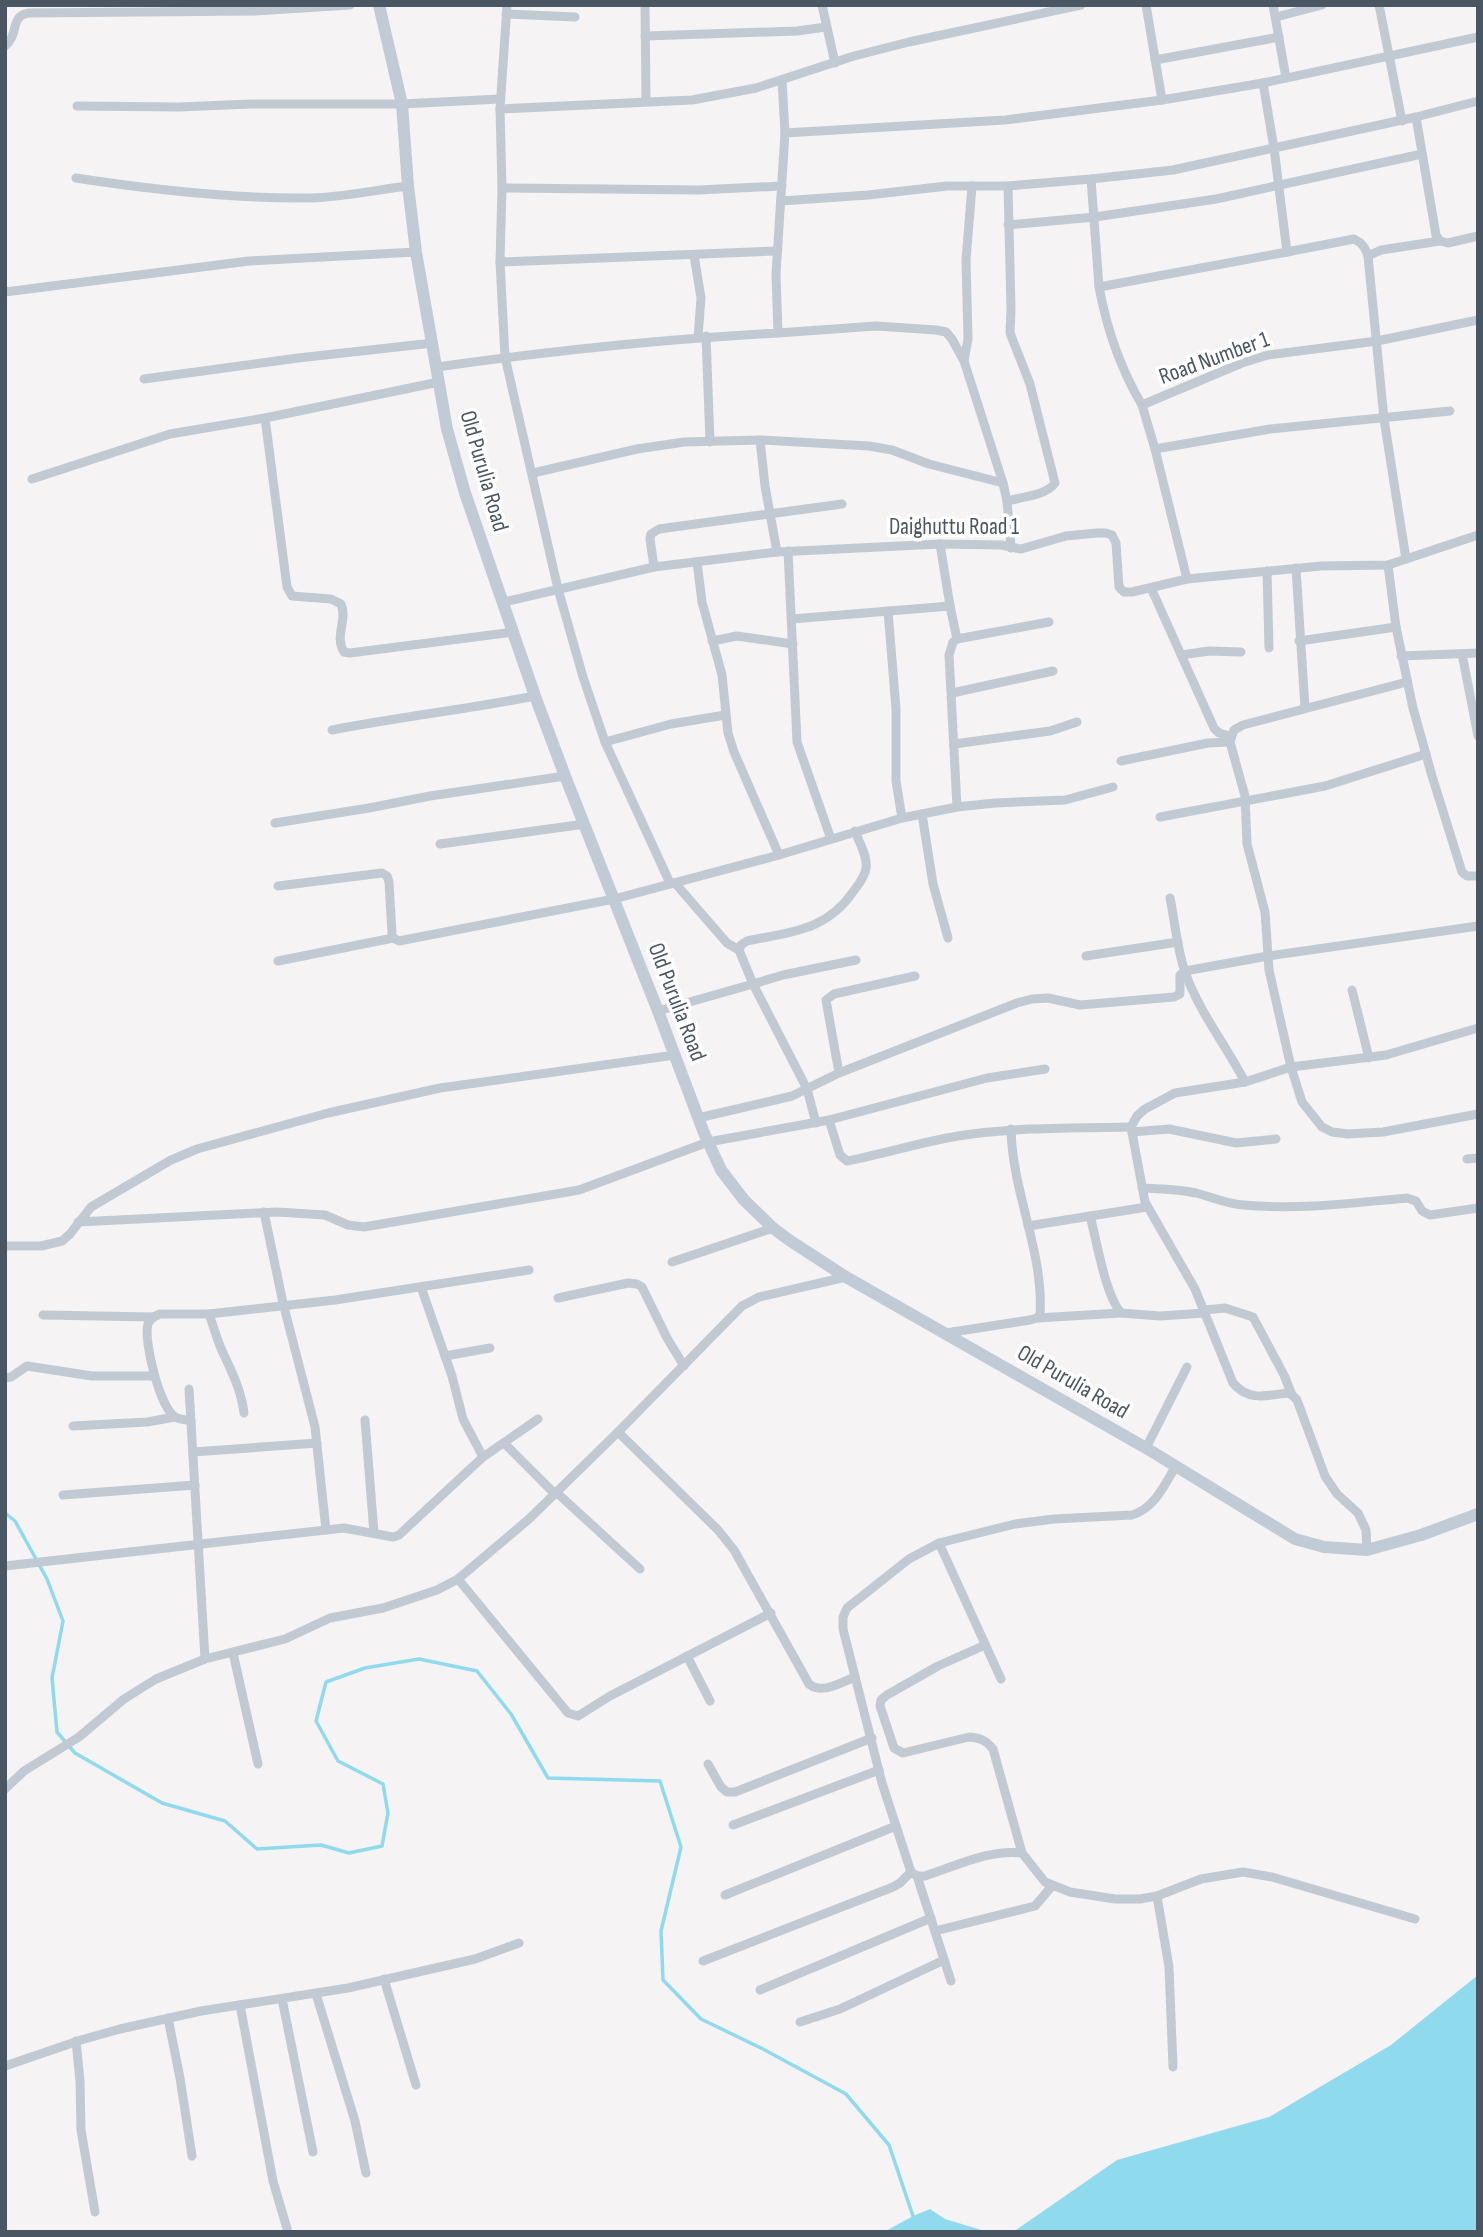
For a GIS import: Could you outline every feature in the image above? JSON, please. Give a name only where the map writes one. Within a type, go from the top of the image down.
[{"type":"main road","name":"Old Purulia Road","points":[[379,5],[402,104],[416,253],[447,429],[465,492],[565,776],[720,1170],[744,1200],[773,1228],[846,1277],[1146,1448],[1295,1539],[1324,1547],[1367,1550],[1421,1535],[1478,1514]]},
{"type":"street","points":[[5,46],[14,37],[19,10],[29,13],[255,11],[350,5]]},
{"type":"street","points":[[645,5],[646,101]]},
{"type":"street","points":[[822,5],[835,63]]},
{"type":"street","points":[[77,106],[500,104],[692,100],[756,88],[909,42],[1081,5]]},
{"type":"street","points":[[1146,5],[1162,100]]},
{"type":"street","points":[[1273,5],[1286,78]]},
{"type":"street","points":[[1276,17],[1322,5]]},
{"type":"street","points":[[1380,5],[1402,121]]},
{"type":"street","points":[[576,17],[506,10],[500,104],[500,262],[505,357],[558,589],[605,743],[670,883]]},
{"type":"street","points":[[645,36],[787,32],[826,27]]},
{"type":"street","points":[[1156,60],[1279,37]]},
{"type":"street","points":[[785,133],[1005,120],[1162,100],[1263,83],[1478,37]]},
{"type":"street","points":[[778,333],[777,251],[785,133],[782,80]]},
{"type":"street","points":[[1263,83],[1287,251]]},
{"type":"street","points":[[781,201],[947,186],[1008,186],[1173,170],[1478,102]]},
{"type":"street","points":[[1416,117],[1436,235],[1440,241]]},
{"type":"street","points":[[1008,225],[1095,217],[1216,199],[1422,154]]},
{"type":"street","points":[[76,178],[153,190],[314,198],[408,187]]},
{"type":"street","points":[[1091,179],[1105,318],[1117,358],[1142,405]]},
{"type":"street","points":[[502,188],[699,190],[782,186]]},
{"type":"street","points":[[964,361],[968,340],[966,260],[972,186]]},
{"type":"street","points":[[1007,501],[1044,492],[1051,489],[1055,483],[1030,384],[1010,332],[1008,186]]},
{"type":"street","points":[[1368,256],[1381,250],[1440,241],[1448,243],[1478,236]]},
{"type":"street","points":[[1100,287],[1354,239],[1361,243],[1368,256],[1384,419],[1406,559]]},
{"type":"street","points":[[500,262],[777,251]]},
{"type":"street","points":[[5,292],[248,261],[416,253]]},
{"type":"street","points":[[694,254],[701,299],[710,442]]},
{"type":"street","name":"Road Number 1","points":[[1187,579],[1142,405],[1242,363],[1268,355],[1377,341],[1478,320]]},
{"type":"street","points":[[437,366],[702,337],[876,326],[946,332],[964,361],[1003,484],[1011,548]]},
{"type":"street","points":[[144,379],[433,343]]},
{"type":"street","points":[[32,479],[170,434],[439,383]]},
{"type":"street","points":[[1155,449],[1270,429],[1450,411]]},
{"type":"street","points":[[265,418],[287,587],[292,596],[331,599],[341,604],[344,614],[339,642],[344,652],[514,632]]},
{"type":"street","points":[[533,473],[637,449],[684,442],[760,440],[869,446],[892,450],[929,464],[1003,484]]},
{"type":"street","points":[[760,440],[777,552]]},
{"type":"street","points":[[654,567],[650,539],[654,531],[842,504]]},
{"type":"street","name":"Daighuttu Road 1","points":[[504,602],[654,567],[777,552],[940,544],[1031,547],[1066,536],[1106,533],[1112,536],[1115,543],[1119,587],[1124,592],[1132,592],[1187,579],[1296,568],[1388,565],[1478,535]]},
{"type":"street","points":[[940,544],[957,639]]},
{"type":"street","points":[[788,551],[797,742],[831,839]]},
{"type":"street","points":[[697,562],[702,603],[722,675],[728,733],[779,855]]},
{"type":"street","points":[[1388,565],[1401,656],[1426,754],[1462,872],[1467,876],[1478,876]]},
{"type":"street","points":[[1296,568],[1305,708]]},
{"type":"street","points":[[1267,571],[1269,648]]},
{"type":"street","points":[[1151,588],[1214,728],[1230,739]]},
{"type":"street","points":[[792,619],[950,606]]},
{"type":"street","points":[[888,611],[896,709],[896,773],[902,818]]},
{"type":"street","points":[[957,807],[950,648],[957,639],[1049,622]]},
{"type":"street","points":[[1300,641],[1396,627]]},
{"type":"street","points":[[712,641],[737,636],[793,644]]},
{"type":"street","points":[[1181,655],[1209,651],[1241,652]]},
{"type":"street","points":[[1401,656],[1478,653]]},
{"type":"street","points":[[1462,654],[1478,736]]},
{"type":"street","points":[[952,693],[1054,671]]},
{"type":"street","points":[[1407,682],[1243,725],[1234,730],[1230,739],[1243,786],[1247,844],[1267,927],[1268,956],[1291,1067],[1302,1102],[1322,1127],[1332,1132],[1348,1134],[1383,1132],[1478,1114]]},
{"type":"street","points":[[332,730],[535,696]]},
{"type":"street","points":[[605,743],[671,724],[725,715]]},
{"type":"street","points":[[954,744],[1050,731],[1077,722]]},
{"type":"street","points":[[1121,761],[1230,739]]},
{"type":"street","points":[[1160,817],[1325,786],[1426,754]]},
{"type":"street","points":[[275,823],[565,776]]},
{"type":"street","points":[[278,961],[393,938],[400,941],[614,898],[779,855],[902,818],[957,807],[1065,800],[1113,787]]},
{"type":"street","points":[[922,814],[933,884],[948,938]]},
{"type":"street","points":[[440,844],[585,824]]},
{"type":"street","points":[[739,950],[747,941],[801,930],[816,924],[832,916],[844,905],[867,869],[855,831]]},
{"type":"street","points":[[278,886],[382,873],[387,876],[393,938]]},
{"type":"street","points":[[670,883],[675,883],[727,943],[739,950],[753,984],[807,1089],[816,1123]]},
{"type":"street","points":[[1170,898],[1185,971],[1206,1017],[1229,1051],[1245,1082]]},
{"type":"street","points":[[698,1118],[772,1102],[839,1073],[1032,999],[1080,1005],[1174,997],[1180,994],[1180,975],[1185,971],[1268,956],[1478,926]]},
{"type":"street","points":[[1086,956],[1178,942]]},
{"type":"street","points":[[658,1011],[783,975],[856,960]]},
{"type":"street","points":[[839,1073],[825,1000],[834,994],[915,976]]},
{"type":"street","points":[[1352,990],[1369,1058]]},
{"type":"street","points":[[1292,1395],[1287,1393],[1256,1397],[1239,1390],[1233,1383],[1195,1289],[1147,1207],[1131,1129],[1137,1116],[1175,1093],[1245,1082],[1291,1067],[1369,1058],[1478,1028]]},
{"type":"street","points":[[5,1246],[52,1244],[62,1241],[92,1207],[171,1160],[210,1145],[328,1113],[440,1088],[675,1055]]},
{"type":"street","points":[[78,1222],[264,1212],[325,1214],[348,1225],[364,1227],[579,1190],[708,1142],[830,1120],[987,1078],[1045,1069]]},
{"type":"street","points":[[830,1120],[840,1155],[847,1161],[956,1136],[1034,1127],[1169,1129],[1236,1143],[1276,1139]]},
{"type":"street","points":[[1012,1129],[1012,1154],[1037,1268],[1040,1309],[1037,1318]]},
{"type":"street","points":[[1466,1160],[1478,1158]]},
{"type":"street","points":[[1142,1188],[1177,1189],[1225,1203],[1244,1205],[1316,1205],[1407,1198],[1416,1201],[1422,1211],[1430,1215],[1478,1208]]},
{"type":"street","points":[[1028,1226],[1147,1207]]},
{"type":"street","points":[[264,1212],[317,1443],[326,1530]]},
{"type":"street","points":[[1090,1216],[1110,1293],[1121,1313]]},
{"type":"street","points":[[672,1262],[773,1228]]},
{"type":"street","points":[[43,1315],[153,1317],[160,1314],[209,1314],[335,1300],[529,1270]]},
{"type":"street","points":[[6,1785],[79,1737],[140,1688],[205,1659],[285,1639],[330,1618],[383,1608],[437,1590],[458,1579],[529,1519],[750,1300],[846,1277]]},
{"type":"street","points":[[558,1297],[637,1283],[648,1297],[667,1338],[684,1366]]},
{"type":"street","points":[[421,1287],[463,1419],[483,1457]]},
{"type":"street","points":[[946,1333],[1037,1318],[1121,1313],[1160,1315],[1225,1308],[1253,1317],[1297,1400],[1325,1476],[1337,1494],[1357,1513],[1366,1530],[1367,1550]]},
{"type":"street","points":[[209,1314],[219,1345],[242,1395],[244,1413]]},
{"type":"street","points":[[153,1317],[148,1323],[147,1332],[154,1376],[167,1409],[175,1418]]},
{"type":"street","points":[[445,1356],[490,1348]]},
{"type":"street","points":[[5,1378],[27,1366],[92,1376],[154,1376]]},
{"type":"street","points":[[1146,1448],[1186,1367]]},
{"type":"street","points":[[189,1389],[205,1659]]},
{"type":"street","points":[[73,1426],[175,1418],[191,1421]]},
{"type":"street","points":[[5,1566],[344,1528],[388,1537],[398,1535],[483,1457],[538,1419]]},
{"type":"street","points":[[365,1420],[374,1533]]},
{"type":"street","points":[[618,1432],[718,1530],[734,1550],[806,1679],[815,1689],[855,1676]]},
{"type":"street","points":[[193,1452],[317,1443]]},
{"type":"street","points":[[504,1443],[553,1492],[640,1569]]},
{"type":"street","points":[[951,1981],[879,1770],[843,1629],[843,1617],[847,1608],[909,1559],[939,1543],[1015,1524],[1142,1512],[1151,1505],[1176,1466]]},
{"type":"street","points":[[63,1495],[195,1485]]},
{"type":"street","points":[[939,1543],[1001,1679]]},
{"type":"street","points":[[458,1579],[568,1713],[578,1716],[610,1696],[771,1613]]},
{"type":"street","points":[[985,1646],[937,1666],[887,1695],[881,1700],[880,1706],[894,1748],[903,1753],[912,1753],[968,1737],[989,1743],[993,1749],[1022,1853],[1040,1878],[1052,1886],[1070,1892],[1115,1899],[1140,1899],[1157,1896],[1201,1879],[1242,1872],[1272,1877],[1415,1919]]},
{"type":"street","points":[[233,1653],[258,1764]]},
{"type":"street","points":[[687,1656],[710,1701]]},
{"type":"street","points":[[708,1763],[721,1787],[727,1792],[735,1792],[872,1738]]},
{"type":"street","points":[[733,1825],[879,1770]]},
{"type":"street","points":[[725,1895],[896,1826]]},
{"type":"street","points":[[703,1961],[893,1887],[914,1874],[925,1876],[989,1855],[1022,1853]]},
{"type":"street","points":[[935,1931],[1035,1906],[1052,1886]]},
{"type":"street","points":[[1157,1896],[1170,1967],[1173,2067]]},
{"type":"street","points":[[760,1990],[931,1918]]},
{"type":"street","points":[[5,2066],[120,2029],[240,2005],[316,1994],[475,1959],[519,1943]]},
{"type":"street","points":[[800,2022],[840,2009],[944,1960]]},
{"type":"street","points":[[384,1979],[416,2085]]},
{"type":"street","points":[[316,1994],[355,2121],[366,2173]]},
{"type":"street","points":[[282,1999],[313,2151]]},
{"type":"street","points":[[240,2005],[273,2181],[288,2232]]},
{"type":"street","points":[[168,2018],[192,2156]]},
{"type":"street","points":[[76,2041],[81,2130],[95,2212]]},
{"type":"water","points":[[1478,1975],[1478,2232],[1013,2232],[1117,2160],[1269,2117],[1391,2045]]},
{"type":"water","points":[[930,2209],[945,2219],[988,2232],[884,2232]]},
{"type":"waterway","points":[[5,1513],[15,1521],[47,1579],[63,1621],[52,1678],[57,1732],[75,1753],[162,1803],[225,1821],[257,1849],[321,1845],[349,1853],[382,1846],[388,1813],[383,1784],[338,1761],[316,1721],[326,1682],[365,1668],[419,1659],[477,1671],[511,1714],[548,1778],[660,1781],[681,1847],[661,1931],[663,1980],[701,2019],[846,2094],[889,2145],[913,2216]]}]
